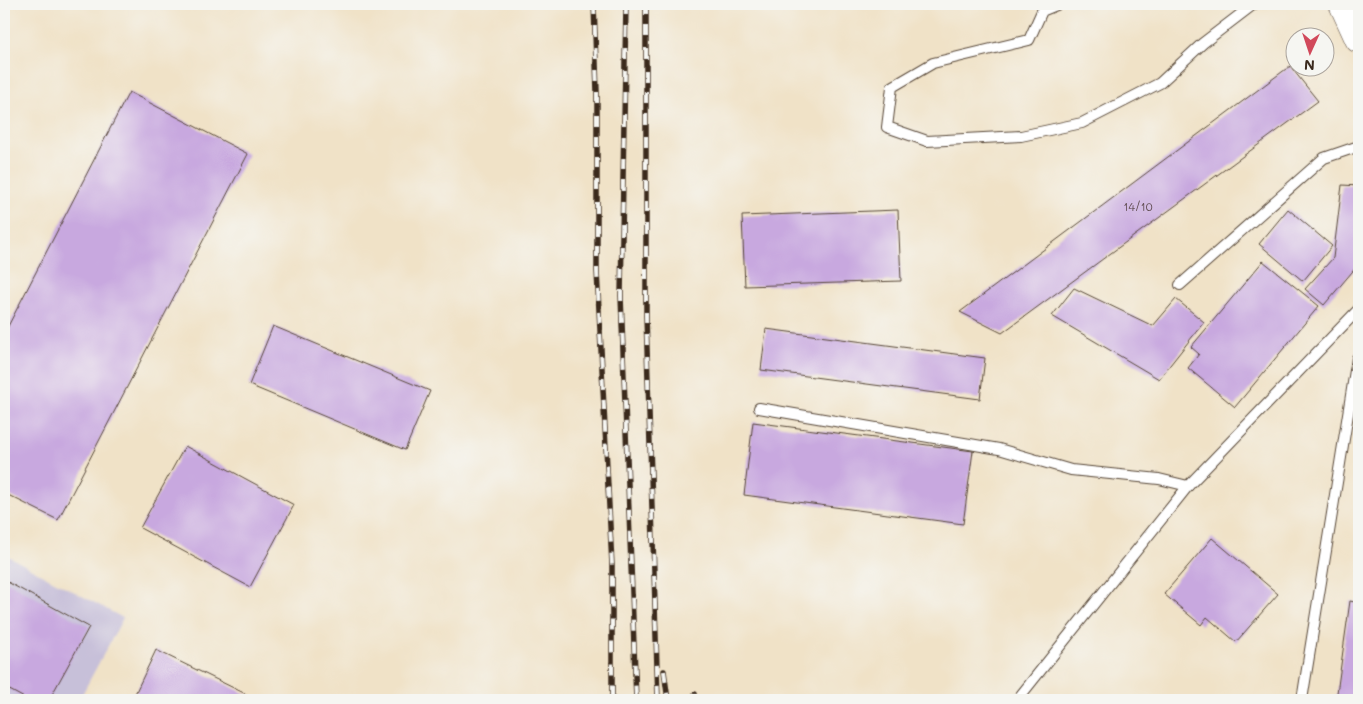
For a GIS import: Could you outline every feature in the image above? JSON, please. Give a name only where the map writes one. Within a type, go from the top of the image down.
[{"type":"main road","points":[[1343,4],[1359,39]]},
{"type":"lane","points":[[1058,4],[1042,11],[1029,40],[932,63],[892,87],[887,127],[927,141],[1021,136],[1082,123],[1160,83],[1203,43],[1254,4]]},
{"type":"lane","points":[[1180,285],[1324,158],[1359,146]]},
{"type":"lane","points":[[1017,700],[1188,486],[1359,309]]},
{"type":"lane","points":[[1302,700],[1358,358]]},
{"type":"lane","points":[[759,408],[999,449],[1071,470],[1159,479],[1188,486]]},
{"type":"shaded area","points":[[4,554],[123,618],[79,700],[4,700]]},
{"type":"building","points":[[1286,69],[1286,78],[1300,78],[1318,101],[1002,333],[960,312]]},
{"type":"building","points":[[129,92],[248,154],[58,520],[4,493],[4,334]]},
{"type":"building","points":[[1342,185],[1359,186],[1358,265],[1324,305],[1305,289],[1333,258]]},
{"type":"building","points":[[1288,209],[1332,246],[1303,281],[1259,244]]},
{"type":"building","points":[[898,210],[901,281],[745,286],[742,216]]},
{"type":"building","points":[[1263,261],[1319,306],[1235,407],[1188,368],[1199,354],[1191,347]]},
{"type":"building","points":[[1074,288],[1153,326],[1176,299],[1204,322],[1159,379],[1052,316]]},
{"type":"building","points":[[273,326],[430,391],[405,450],[249,385]]},
{"type":"building","points":[[766,329],[985,358],[980,399],[761,370]]},
{"type":"building","points":[[753,422],[973,451],[963,524],[744,495]]},
{"type":"building","points":[[185,446],[294,505],[250,587],[140,528]]},
{"type":"building","points":[[1212,538],[1278,594],[1236,642],[1207,617],[1201,625],[1164,594]]},
{"type":"building","points":[[4,580],[89,627],[49,700],[28,700],[4,687]]},
{"type":"building","points":[[1350,601],[1359,603],[1359,700],[1336,700]]},
{"type":"building","points":[[156,650],[248,695],[245,700],[144,700],[134,696]]},
{"type":"railway","points":[[594,4],[597,92],[597,271],[612,565],[612,700]]},
{"type":"railway","points":[[626,4],[621,296],[636,700]]},
{"type":"railway","points":[[646,4],[646,316],[658,700]]},
{"type":"railway","points":[[664,671],[668,700]]},
{"type":"railway","points":[[695,694],[695,700]]}]
